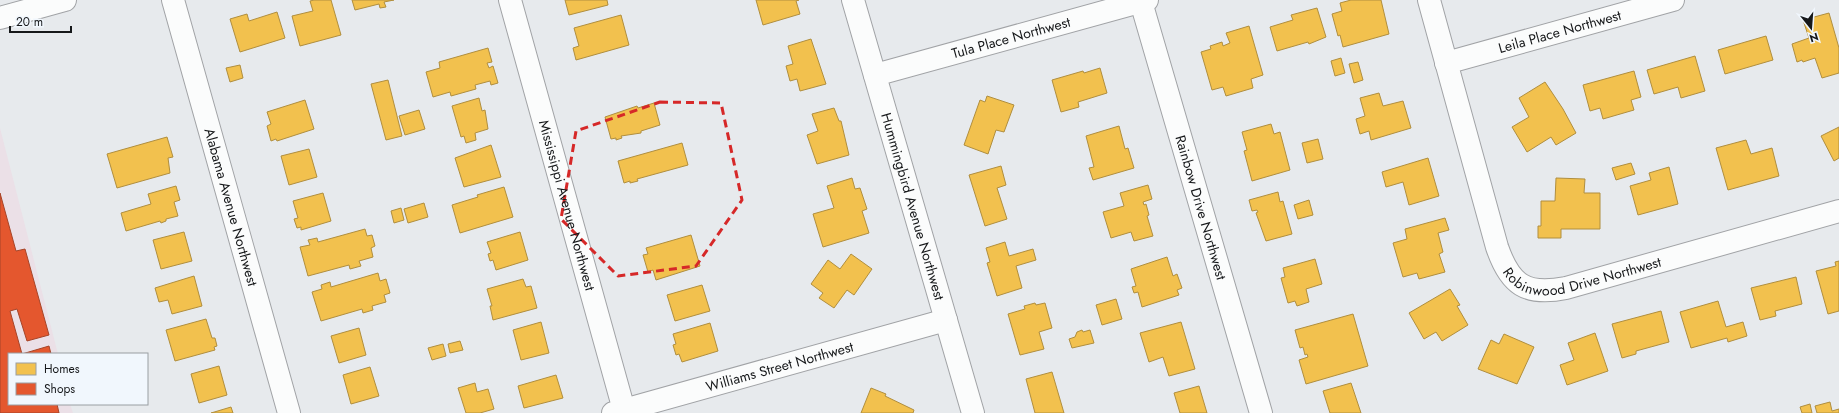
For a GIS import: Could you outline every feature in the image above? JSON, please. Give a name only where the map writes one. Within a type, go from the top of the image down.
[{"type":"street","points":[[0,18],[65,0]]},
{"type":"street","name":"Alabama Avenue Northwest","points":[[174,0],[289,413]]},
{"type":"street","name":"Mississippi Avenue Northwest","points":[[510,0],[618,411]]},
{"type":"street","name":"Hummingbird Avenue Northwest","points":[[854,0],[973,413]]},
{"type":"street","name":"Robinwood Drive Northwest","points":[[1429,0],[1504,267],[1516,281],[1532,289],[1548,291],[1566,288],[1839,211]]},
{"type":"street","name":"Leila Place Northwest","points":[[1446,63],[1673,0]]},
{"type":"street","name":"Tula Place Northwest","points":[[876,76],[1144,1]]},
{"type":"street","name":"Rainbow Drive Northwest","points":[[1144,1],[1261,413]]},
{"type":"street","name":"Williams Street Northwest","points":[[618,411],[946,320]]},
{"type":"highlighted area","points":[[660,102],[721,103],[742,200],[696,266],[618,276],[561,219],[576,131]]},
{"type":"shaded area","points":[[0,128],[58,353],[8,353],[8,405],[70,405],[73,413],[0,413]]},
{"type":"building: Homes","points":[[331,0],[341,35],[300,46],[292,16],[313,11],[310,1]]},
{"type":"building: Homes","points":[[352,0],[394,0],[384,2],[386,7],[380,8],[379,4],[355,10]]},
{"type":"building: Homes","points":[[565,0],[607,0],[608,5],[569,15]]},
{"type":"building: Homes","points":[[756,0],[799,0],[796,1],[800,14],[763,25]]},
{"type":"building: Homes","points":[[1351,0],[1381,0],[1389,34],[1343,47],[1340,35],[1338,36],[1332,14],[1342,11],[1340,3]]},
{"type":"building: Homes","points":[[1317,8],[1326,37],[1309,44],[1308,42],[1277,51],[1270,27],[1293,20],[1291,15]]},
{"type":"building: Homes","points":[[277,12],[285,38],[240,52],[230,19],[247,14],[249,21]]},
{"type":"building: Homes","points":[[1829,13],[1839,48],[1839,73],[1822,78],[1815,58],[1803,62],[1802,60],[1797,62],[1792,44],[1809,38],[1803,20]]},
{"type":"building: Homes","points":[[621,15],[629,45],[576,60],[573,48],[579,46],[574,28]]},
{"type":"building: Homes","points":[[1249,26],[1263,75],[1251,79],[1253,88],[1226,96],[1223,87],[1212,90],[1201,52],[1211,49],[1210,46],[1222,42],[1223,46],[1230,43],[1226,33]]},
{"type":"building: Homes","points":[[1766,36],[1773,60],[1725,74],[1718,50]]},
{"type":"building: Homes","points":[[811,39],[826,84],[800,91],[797,79],[790,81],[786,66],[793,64],[788,46]]},
{"type":"building: Homes","points":[[488,48],[492,62],[487,63],[489,68],[493,66],[498,83],[491,85],[490,81],[475,85],[476,89],[451,96],[450,92],[433,97],[426,72],[440,68],[439,62]]},
{"type":"building: Homes","points":[[1695,56],[1705,91],[1681,98],[1678,87],[1654,94],[1647,70]]},
{"type":"building: Homes","points":[[1341,58],[1345,73],[1335,76],[1331,61]]},
{"type":"building: Homes","points":[[1358,62],[1363,80],[1354,83],[1349,64]]},
{"type":"building: Homes","points":[[240,65],[243,78],[230,82],[226,68]]},
{"type":"building: Homes","points":[[1100,68],[1107,93],[1078,102],[1079,107],[1061,112],[1052,80],[1083,71],[1084,73]]},
{"type":"building: Homes","points":[[1634,71],[1641,97],[1631,100],[1634,110],[1603,119],[1600,108],[1590,111],[1583,85]]},
{"type":"building: Homes","points":[[388,80],[402,136],[386,140],[371,84]]},
{"type":"building: Homes","points":[[1545,82],[1563,109],[1576,133],[1556,145],[1551,137],[1527,152],[1512,127],[1529,117],[1519,98]]},
{"type":"building: Homes","points":[[1379,93],[1383,106],[1403,101],[1411,128],[1371,140],[1369,131],[1360,134],[1356,119],[1365,116],[1360,98]]},
{"type":"building: Homes","points":[[987,96],[1014,105],[1004,132],[996,130],[988,154],[964,145],[980,100],[985,102]]},
{"type":"building: Homes","points":[[479,98],[482,111],[485,110],[488,129],[475,133],[476,140],[466,143],[464,136],[461,137],[452,106]]},
{"type":"building: Homes","points":[[305,100],[314,129],[277,141],[276,139],[271,141],[267,126],[271,124],[267,112]]},
{"type":"building: Homes","points":[[654,103],[660,125],[641,131],[641,133],[621,136],[622,138],[616,140],[616,138],[611,139],[605,117],[637,106],[638,108]]},
{"type":"building: Homes","points":[[834,108],[839,121],[841,121],[849,155],[817,164],[807,135],[818,131],[812,114]]},
{"type":"building: Homes","points":[[419,110],[425,129],[405,135],[399,116]]},
{"type":"building: Homes","points":[[1271,124],[1274,134],[1280,132],[1290,170],[1252,181],[1244,151],[1247,150],[1242,132]]},
{"type":"building: Homes","points":[[1119,126],[1125,149],[1128,148],[1134,168],[1093,180],[1089,168],[1094,167],[1086,136]]},
{"type":"building: Homes","points":[[1839,127],[1839,158],[1834,161],[1821,136]]},
{"type":"building: Homes","points":[[167,137],[173,157],[168,158],[170,173],[117,188],[107,154]]},
{"type":"building: Homes","points":[[1318,139],[1323,159],[1307,163],[1302,143]]},
{"type":"building: Homes","points":[[1746,140],[1751,154],[1772,148],[1779,176],[1728,190],[1716,148]]},
{"type":"building: Homes","points":[[682,143],[688,165],[637,179],[638,181],[624,183],[618,161]]},
{"type":"building: Homes","points":[[491,145],[501,177],[464,187],[455,158]]},
{"type":"building: Homes","points":[[309,149],[317,177],[289,185],[281,156]]},
{"type":"building: Homes","points":[[1428,158],[1439,196],[1409,205],[1403,182],[1386,187],[1382,172]]},
{"type":"building: Homes","points":[[1631,163],[1635,174],[1616,180],[1612,168]]},
{"type":"building: Homes","points":[[1001,166],[1006,185],[997,188],[1007,219],[985,226],[969,175]]},
{"type":"building: Homes","points":[[1669,167],[1678,204],[1638,215],[1630,186],[1651,180],[1649,173]]},
{"type":"building: Homes","points":[[852,178],[855,189],[860,188],[867,209],[862,211],[869,233],[823,247],[813,214],[834,208],[827,186]]},
{"type":"building: Homes","points":[[1556,178],[1585,179],[1584,193],[1600,193],[1600,229],[1561,229],[1561,238],[1538,238],[1538,226],[1541,226],[1541,201],[1555,201]]},
{"type":"building: Homes","points":[[1148,185],[1152,199],[1143,202],[1144,205],[1146,204],[1149,215],[1147,216],[1153,236],[1134,241],[1131,232],[1111,238],[1103,212],[1124,206],[1120,193]]},
{"type":"building: Homes","points":[[176,186],[180,200],[174,202],[178,216],[166,219],[166,221],[161,223],[160,221],[126,231],[121,213],[151,204],[148,194]]},
{"type":"building: Homes","points":[[504,187],[513,217],[460,233],[452,205],[478,197],[477,195]]},
{"type":"building: Homes","points":[[1278,192],[1280,202],[1283,201],[1292,234],[1266,241],[1256,213],[1258,212],[1257,210],[1252,211],[1249,200]]},
{"type":"building: Homes","points":[[323,193],[331,221],[301,230],[301,227],[297,228],[294,219],[298,218],[293,201]]},
{"type":"building: Homes","points":[[1309,200],[1313,215],[1298,219],[1294,205]]},
{"type":"building: Homes","points":[[424,203],[428,217],[408,223],[404,209]]},
{"type":"building: Homes","points":[[401,208],[404,220],[394,223],[391,211]]},
{"type":"building: Homes","points":[[1445,218],[1449,230],[1438,233],[1443,252],[1439,254],[1445,272],[1419,279],[1417,273],[1403,277],[1393,243],[1407,239],[1405,229]]},
{"type":"building: Homes","points":[[365,229],[367,236],[372,235],[375,246],[371,248],[373,257],[359,261],[361,266],[350,269],[349,265],[308,276],[300,247],[310,245],[308,240],[317,238],[318,242]]},
{"type":"building: Homes","points":[[184,232],[192,261],[161,269],[153,240]]},
{"type":"building: Homes","points":[[520,232],[528,260],[496,270],[493,260],[490,261],[488,254],[491,253],[487,242]]},
{"type":"building: Homes","points":[[691,235],[700,266],[656,280],[653,270],[648,272],[643,255],[648,254],[646,248]]},
{"type":"building: Homes","points":[[1005,242],[1009,256],[1033,249],[1036,260],[1016,266],[1022,288],[997,296],[987,263],[990,262],[986,248]]},
{"type":"building: Homes","points":[[851,254],[872,269],[854,295],[847,290],[834,308],[819,298],[823,293],[811,284],[828,260],[840,269]]},
{"type":"building: Homes","points":[[1167,257],[1173,276],[1177,274],[1182,288],[1177,290],[1179,295],[1142,307],[1138,292],[1134,293],[1132,287],[1136,286],[1131,269]]},
{"type":"building: Homes","points":[[1315,259],[1322,284],[1306,289],[1309,302],[1297,306],[1295,301],[1288,303],[1281,278],[1285,277],[1283,268]]},
{"type":"building: Homes","points":[[1839,261],[1839,311],[1828,314],[1816,271],[1836,266],[1835,262]]},
{"type":"building: Homes","points":[[378,273],[380,281],[386,279],[390,293],[384,295],[386,302],[372,306],[373,310],[363,313],[362,309],[321,321],[312,292],[322,289],[321,285],[330,282],[331,287]]},
{"type":"building: Homes","points":[[194,276],[202,306],[172,314],[168,300],[159,302],[155,288]]},
{"type":"building: Homes","points":[[1796,277],[1802,304],[1775,311],[1776,316],[1760,320],[1751,288]]},
{"type":"building: Homes","points":[[523,279],[526,287],[531,286],[537,308],[493,320],[490,306],[492,306],[487,289]]},
{"type":"building: Homes","points":[[702,285],[710,311],[675,321],[667,295]]},
{"type":"building: Homes","points":[[1450,289],[1460,305],[1457,306],[1468,325],[1442,341],[1436,332],[1424,339],[1409,313]]},
{"type":"building: Homes","points":[[1116,299],[1122,319],[1102,325],[1096,305]]},
{"type":"building: Homes","points":[[1718,301],[1726,327],[1743,322],[1747,336],[1728,342],[1727,338],[1691,348],[1680,312]]},
{"type":"building: Homes","points":[[1035,303],[1036,305],[1045,303],[1052,328],[1039,332],[1044,349],[1020,355],[1008,314],[1025,309],[1024,306]]},
{"type":"building: Homes","points":[[1661,311],[1669,342],[1636,351],[1636,354],[1622,358],[1612,324]]},
{"type":"building: Homes","points":[[1353,314],[1368,366],[1306,384],[1299,360],[1308,357],[1307,354],[1305,355],[1303,347],[1300,348],[1295,330]]},
{"type":"building: Homes","points":[[206,319],[212,338],[215,338],[217,346],[214,347],[215,350],[175,361],[166,330]]},
{"type":"building: Homes","points":[[541,322],[549,353],[521,360],[513,330]]},
{"type":"building: Homes","points":[[1181,322],[1195,369],[1169,376],[1163,357],[1149,362],[1140,333]]},
{"type":"building: Homes","points":[[710,323],[718,351],[682,362],[679,354],[676,355],[673,345],[676,344],[673,334]]},
{"type":"building: Homes","points":[[359,328],[366,355],[339,363],[331,336]]},
{"type":"building: Homes","points":[[1082,330],[1083,332],[1090,330],[1094,343],[1072,348],[1069,339],[1075,337],[1077,332]]},
{"type":"building: Homes","points":[[1595,333],[1608,371],[1567,385],[1560,365],[1574,360],[1568,343]]},
{"type":"building: Homes","points":[[1504,334],[1534,347],[1517,384],[1478,369],[1491,340],[1499,344]]},
{"type":"building: Homes","points":[[460,341],[463,350],[450,353],[448,344]]},
{"type":"building: Homes","points":[[443,344],[446,356],[432,360],[428,348]]},
{"type":"building: Homes","points":[[219,366],[227,395],[199,403],[191,374]]},
{"type":"building: Homes","points":[[370,367],[379,396],[351,404],[343,375]]},
{"type":"building: Homes","points":[[1052,372],[1064,413],[1035,413],[1026,379]]},
{"type":"building: Homes","points":[[556,375],[563,398],[524,408],[518,386]]},
{"type":"building: Homes","points":[[475,383],[477,392],[488,389],[494,409],[480,413],[466,413],[458,388]]},
{"type":"building: Homes","points":[[1351,383],[1361,413],[1330,413],[1323,391]]},
{"type":"building: Homes","points":[[1199,386],[1207,413],[1180,413],[1174,393]]},
{"type":"building: Homes","points":[[871,388],[886,394],[885,396],[914,410],[913,413],[861,413]]},
{"type":"building: Homes","points":[[1830,402],[1832,411],[1839,409],[1839,413],[1817,413],[1815,406]]},
{"type":"building: Homes","points":[[1810,404],[1812,413],[1802,413],[1800,407]]},
{"type":"building: Homes","points":[[231,407],[233,413],[211,413]]},
{"type":"building: Shops","points":[[0,193],[16,251],[25,249],[49,335],[27,341],[17,309],[10,311],[22,353],[8,353],[8,405],[57,405],[59,413],[0,413]]},
{"type":"building: Shops","points":[[49,346],[51,353],[25,353]]}]
